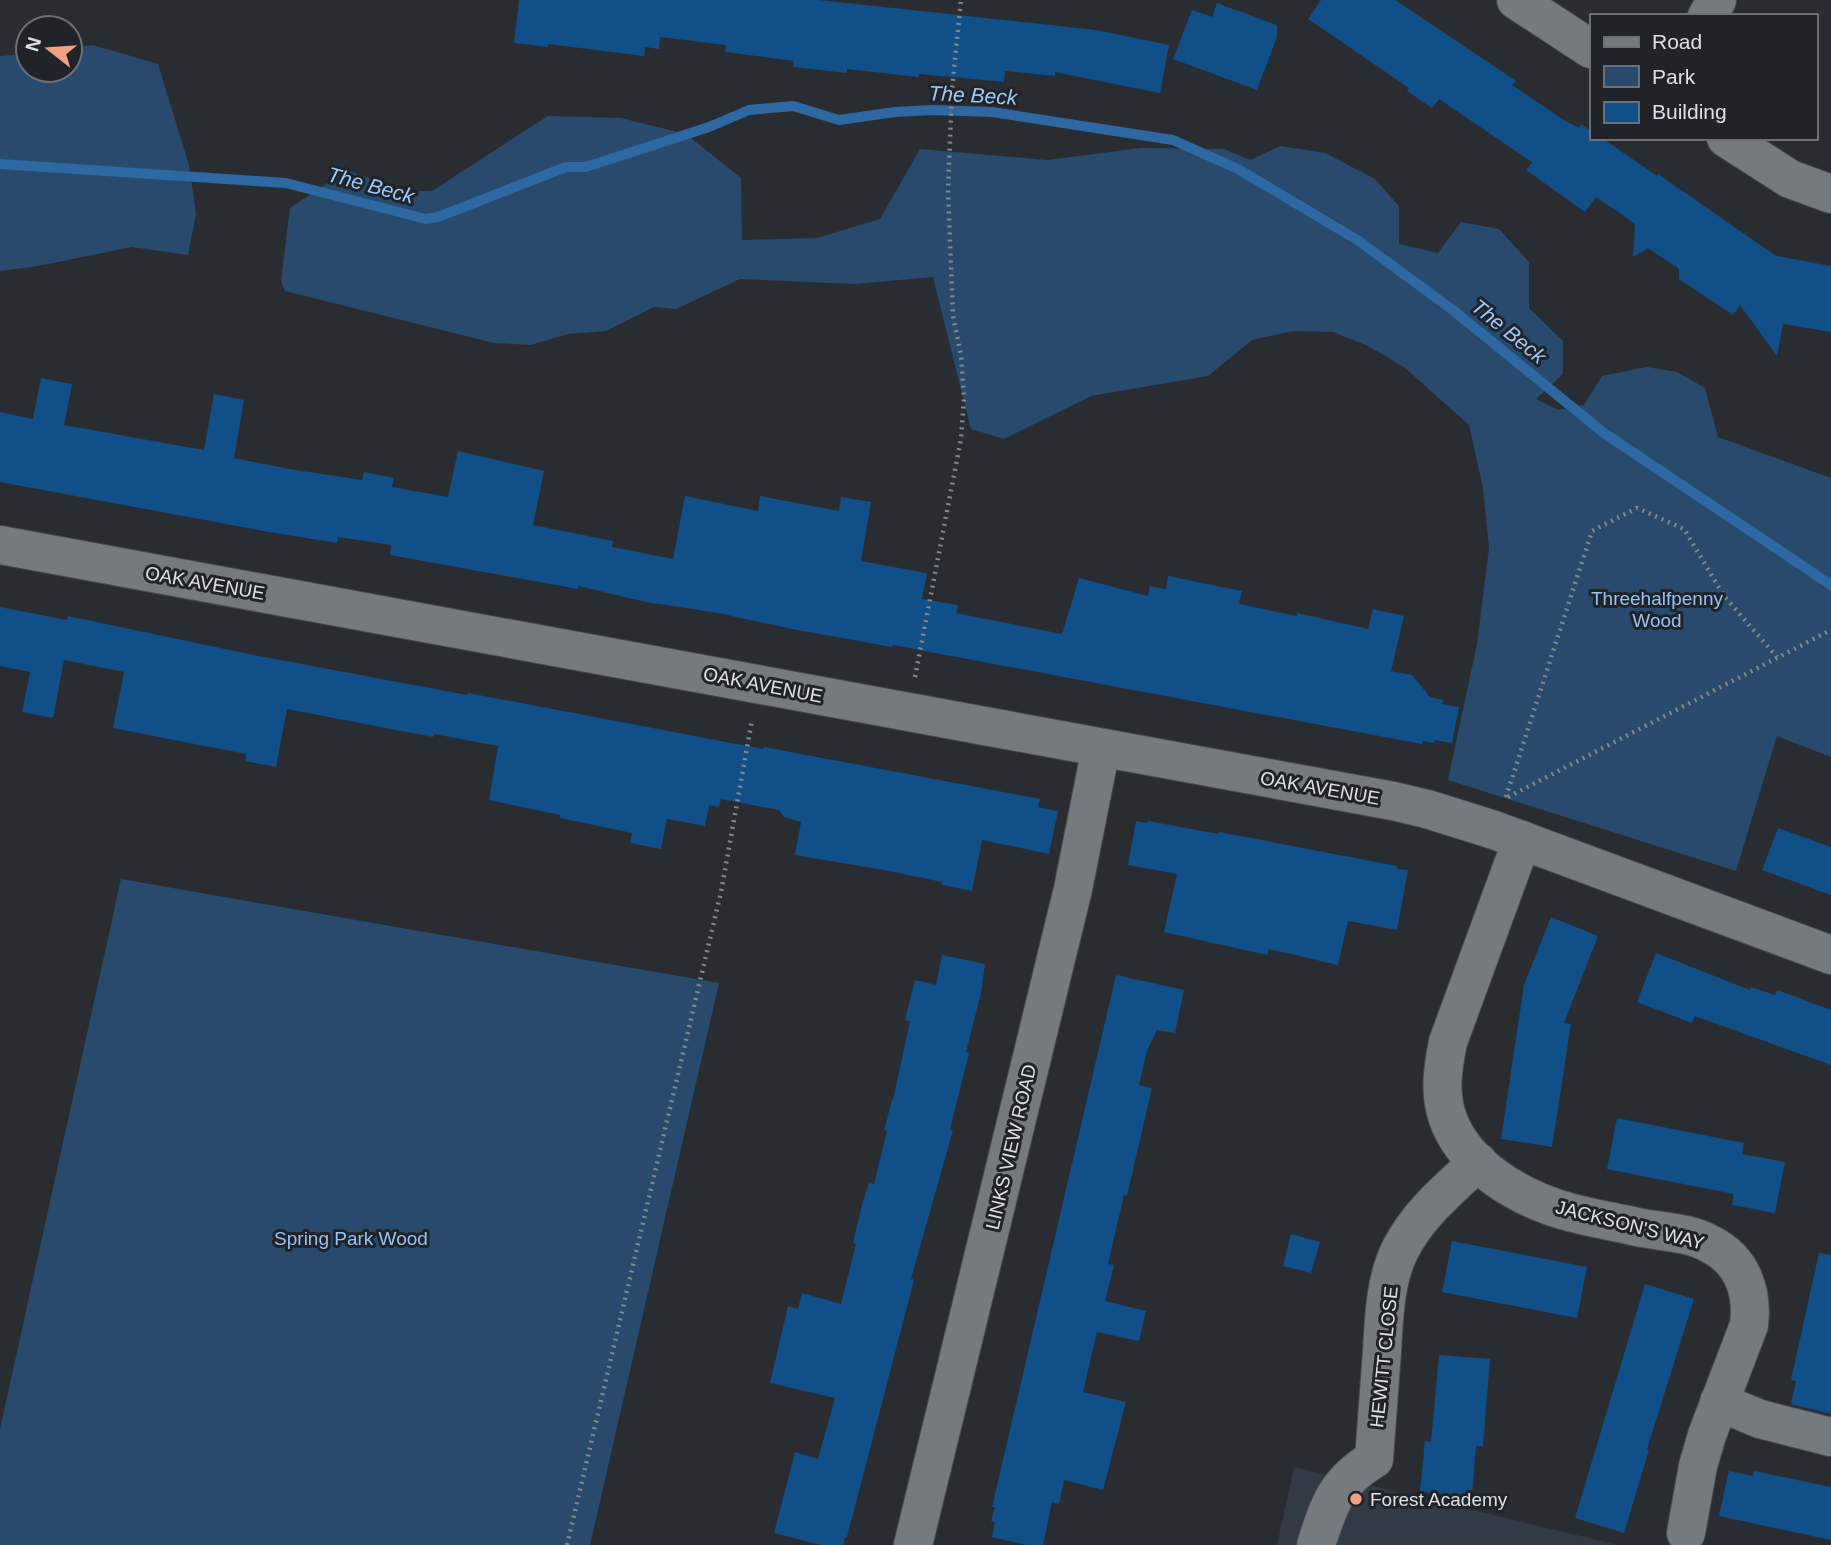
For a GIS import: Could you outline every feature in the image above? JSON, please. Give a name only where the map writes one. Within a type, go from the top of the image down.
[{"type":"street","points":[[1516,0],[1590,48]]},
{"type":"street","points":[[1729,140],[1794,181],[1831,194]]},
{"type":"street","name":"OAK AVENUE","points":[[0,545],[1507,822],[1831,956]]},
{"type":"street","name":"LINKS VIEW ROAD","points":[[913,1545],[1073,889],[1101,748]]},
{"type":"street","name":"JACKSON'S WAY","points":[[1507,822],[1448,1042],[1442,1069],[1443,1092],[1453,1130],[1464,1147],[1499,1180],[1544,1203],[1569,1212],[1710,1243],[1735,1263],[1744,1276],[1751,1307],[1749,1325],[1698,1466],[1686,1533]]},
{"type":"street","name":"HEWITT CLOSE","points":[[1316,1545],[1328,1507],[1338,1489],[1355,1470],[1374,1459],[1385,1315],[1399,1252],[1434,1202],[1478,1162]]},
{"type":"street","points":[[1719,1402],[1760,1419],[1831,1437]]},
{"type":"path","points":[[908,712],[961,439],[964,398],[961,355],[953,316],[948,191],[952,89],[961,0]]},
{"type":"path","points":[[1507,822],[1592,531],[1637,508],[1684,529],[1724,596],[1777,657]]},
{"type":"path","points":[[1507,822],[1777,657],[1831,630]]},
{"type":"path","points":[[567,1545],[721,892],[759,685]]},
{"type":"shaded area","name":"Forest Academy","points":[[1294,1467],[1618,1545],[1277,1545]]},
{"type":"green space","points":[[93,45],[158,64],[189,165],[196,214],[188,255],[132,247],[0,271],[0,56],[14,55],[14,84],[84,84],[84,46]]},
{"type":"green space","name":"Threehalfpenny Wood","points":[[548,116],[621,118],[686,134],[741,178],[742,240],[817,238],[880,219],[920,149],[1047,160],[1141,148],[1224,149],[1250,160],[1280,146],[1325,153],[1375,179],[1399,206],[1399,244],[1438,253],[1461,222],[1499,229],[1529,262],[1529,308],[1563,341],[1563,374],[1536,399],[1558,410],[1584,405],[1602,376],[1647,367],[1677,372],[1705,388],[1718,437],[1831,478],[1831,757],[1777,736],[1736,871],[1448,780],[1477,644],[1489,548],[1483,488],[1469,425],[1404,367],[1368,346],[1333,332],[1293,331],[1252,340],[1208,376],[1091,396],[1004,439],[971,429],[933,277],[855,284],[740,279],[676,309],[654,307],[606,331],[568,334],[531,345],[494,343],[285,291],[281,281],[290,208],[347,170],[404,191],[432,191]]},
{"type":"green space","name":"Spring Park Wood","points":[[121,879],[719,983],[590,1545],[0,1545],[0,1429]]},
{"type":"building","points":[[519,0],[819,0],[1096,30],[1169,45],[1160,93],[1055,72],[1055,76],[1005,71],[1004,82],[847,69],[847,73],[793,67],[794,61],[725,52],[726,45],[660,37],[659,49],[645,47],[644,56],[548,44],[548,47],[514,43]]},
{"type":"building","points":[[1321,0],[1395,0],[1516,81],[1512,85],[1564,120],[1579,128],[1581,124],[1590,130],[1590,140],[1605,140],[1776,256],[1831,266],[1831,332],[1783,324],[1777,356],[1740,305],[1733,315],[1679,279],[1679,269],[1648,248],[1633,257],[1635,224],[1596,197],[1585,212],[1526,170],[1532,162],[1439,99],[1432,108],[1407,91],[1409,88],[1308,19]]},
{"type":"building","points":[[1217,3],[1277,25],[1277,37],[1257,90],[1173,59],[1192,10],[1212,17]]},
{"type":"building","points":[[41,378],[72,384],[64,425],[204,450],[214,394],[244,400],[234,458],[289,469],[362,480],[364,472],[394,478],[392,487],[448,497],[458,451],[544,471],[533,525],[613,541],[612,547],[673,559],[685,496],[758,511],[760,496],[839,511],[841,497],[871,502],[861,561],[927,573],[922,599],[958,605],[956,613],[1062,634],[1079,578],[1148,596],[1150,586],[1166,589],[1168,576],[1242,591],[1239,604],[1297,616],[1297,613],[1368,629],[1373,609],[1404,616],[1391,671],[1412,675],[1430,697],[1443,700],[1442,704],[1459,707],[1452,743],[1435,740],[1434,743],[1423,741],[1422,744],[893,645],[892,647],[718,613],[646,602],[578,586],[578,589],[390,555],[391,545],[338,537],[337,543],[0,482],[0,412],[33,419]]},
{"type":"building","points":[[0,607],[67,620],[68,616],[244,653],[467,695],[468,693],[1040,799],[1038,807],[1058,811],[1049,854],[982,840],[972,891],[884,870],[795,855],[801,822],[784,817],[779,810],[721,799],[719,807],[709,805],[705,826],[667,819],[661,849],[630,843],[632,833],[489,800],[498,746],[434,734],[433,737],[287,709],[276,767],[245,761],[246,754],[113,728],[124,672],[64,660],[53,718],[22,712],[30,672],[0,666]]},
{"type":"building","points":[[1136,821],[1219,832],[1408,870],[1397,930],[1348,921],[1338,965],[1269,949],[1267,955],[1164,932],[1177,874],[1128,865]]},
{"type":"building","points":[[1778,828],[1831,847],[1831,895],[1762,870]]},
{"type":"building","points":[[1551,917],[1598,936],[1564,1023],[1571,1024],[1552,1147],[1501,1139],[1524,985]]},
{"type":"building","points":[[1656,953],[1750,990],[1751,987],[1775,995],[1777,990],[1831,1010],[1831,1065],[1695,1016],[1692,1023],[1637,1002]]},
{"type":"building","points":[[942,955],[985,964],[981,993],[966,1052],[969,1053],[950,1129],[953,1130],[911,1279],[914,1280],[847,1537],[843,1545],[821,1545],[774,1533],[795,1452],[818,1459],[835,1398],[770,1383],[788,1306],[798,1309],[802,1293],[841,1304],[856,1244],[853,1243],[862,1205],[869,1183],[874,1184],[887,1131],[884,1130],[910,1021],[905,1020],[915,980],[936,985]]},
{"type":"building","points":[[1116,975],[1184,990],[1175,1033],[1157,1030],[1147,1051],[1139,1085],[1152,1088],[1108,1264],[1114,1265],[1105,1301],[1146,1311],[1139,1341],[1097,1332],[1083,1392],[1126,1402],[1103,1490],[1064,1480],[1059,1504],[1052,1502],[1043,1545],[1027,1545],[992,1537],[995,1522],[991,1521],[995,1507],[992,1507]]},
{"type":"building","points":[[1617,1118],[1744,1143],[1742,1154],[1785,1162],[1775,1213],[1732,1205],[1734,1194],[1607,1169]]},
{"type":"building","points":[[1291,1234],[1320,1242],[1311,1273],[1283,1266]]},
{"type":"building","points":[[1452,1241],[1587,1267],[1577,1318],[1442,1292]]},
{"type":"building","points":[[1819,1253],[1831,1255],[1831,1414],[1791,1404],[1796,1381],[1791,1380]]},
{"type":"building","points":[[1645,1284],[1694,1299],[1624,1533],[1575,1518]]},
{"type":"building","points":[[1439,1355],[1490,1359],[1483,1446],[1476,1446],[1472,1496],[1420,1492],[1425,1441],[1431,1442]]},
{"type":"building","points":[[1729,1471],[1753,1476],[1754,1471],[1831,1487],[1831,1540],[1719,1516]]},
{"type":"waterway","name":"The Beck","points":[[0,164],[286,183],[426,219],[438,217],[566,167],[586,167],[709,127],[749,110],[793,106],[839,120],[932,110],[992,112],[1173,140],[1238,169],[1359,241],[1454,311],[1604,433],[1831,585]]},
{"type":"place","name":"Forest Academy","points":[[1356,1499]]}]
